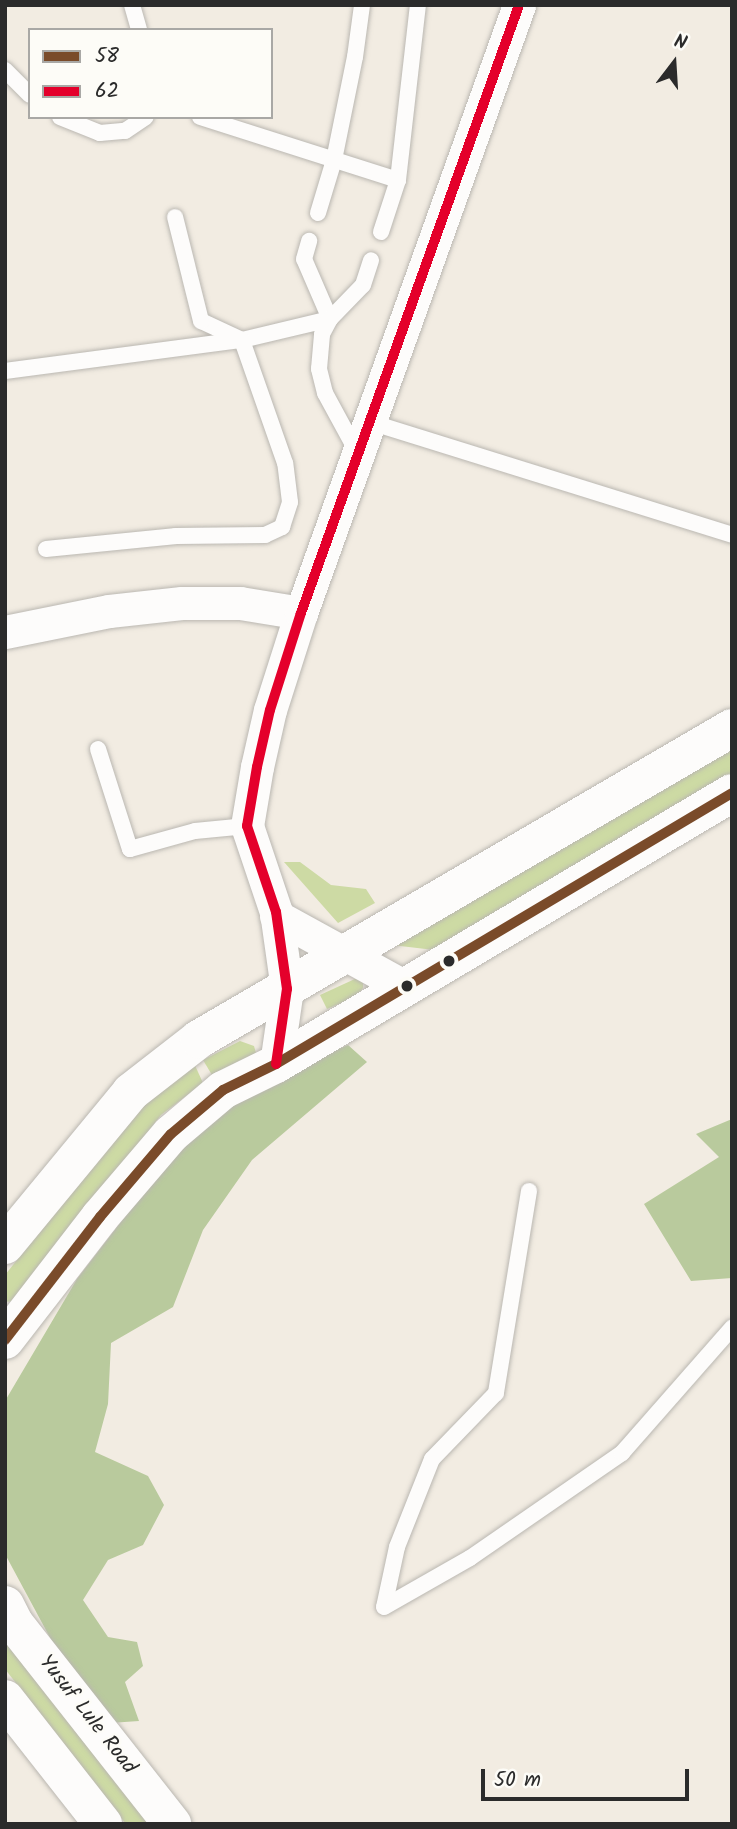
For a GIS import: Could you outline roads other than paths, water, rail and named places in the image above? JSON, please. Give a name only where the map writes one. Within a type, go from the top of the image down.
[{"type":"main road","points":[[5,1245],[131,1092],[200,1039],[732,728]]},
{"type":"main road","points":[[5,1340],[100,1217],[170,1133],[223,1090],[276,1064],[732,793]]},
{"type":"main road","name":"Yusuf Lule Road","points":[[5,1605],[15,1623],[172,1824]]},
{"type":"main road","points":[[5,1699],[103,1824]]},
{"type":"street","points":[[276,1064],[287,989],[275,916],[247,826],[270,710],[301,613],[519,5]]},
{"type":"street","points":[[5,632],[109,611],[183,603],[240,603],[301,613]]},
{"type":"street","points":[[275,916],[405,987]]},
{"type":"lane","points":[[132,5],[138,28]]},
{"type":"lane","points":[[318,213],[334,160],[355,57],[362,5]]},
{"type":"lane","points":[[381,232],[398,180],[418,5]]},
{"type":"lane","points":[[5,70],[28,93]]},
{"type":"lane","points":[[65,119],[100,133],[125,131],[143,119]]},
{"type":"lane","points":[[206,119],[398,180]]},
{"type":"lane","points":[[46,549],[176,536],[265,535],[282,527],[290,502],[285,463],[242,340],[201,321],[175,217]]},
{"type":"lane","points":[[309,241],[304,259],[330,319]]},
{"type":"lane","points":[[358,454],[326,393],[319,369],[322,334],[330,319],[363,285],[371,260]]},
{"type":"lane","points":[[5,371],[242,340],[330,319]]},
{"type":"lane","points":[[370,422],[732,535]]},
{"type":"lane","points":[[98,749],[130,849],[195,831],[247,826]]},
{"type":"lane","points":[[529,1191],[496,1393],[432,1459],[397,1547],[384,1607],[470,1558],[622,1453],[732,1328]]}]
